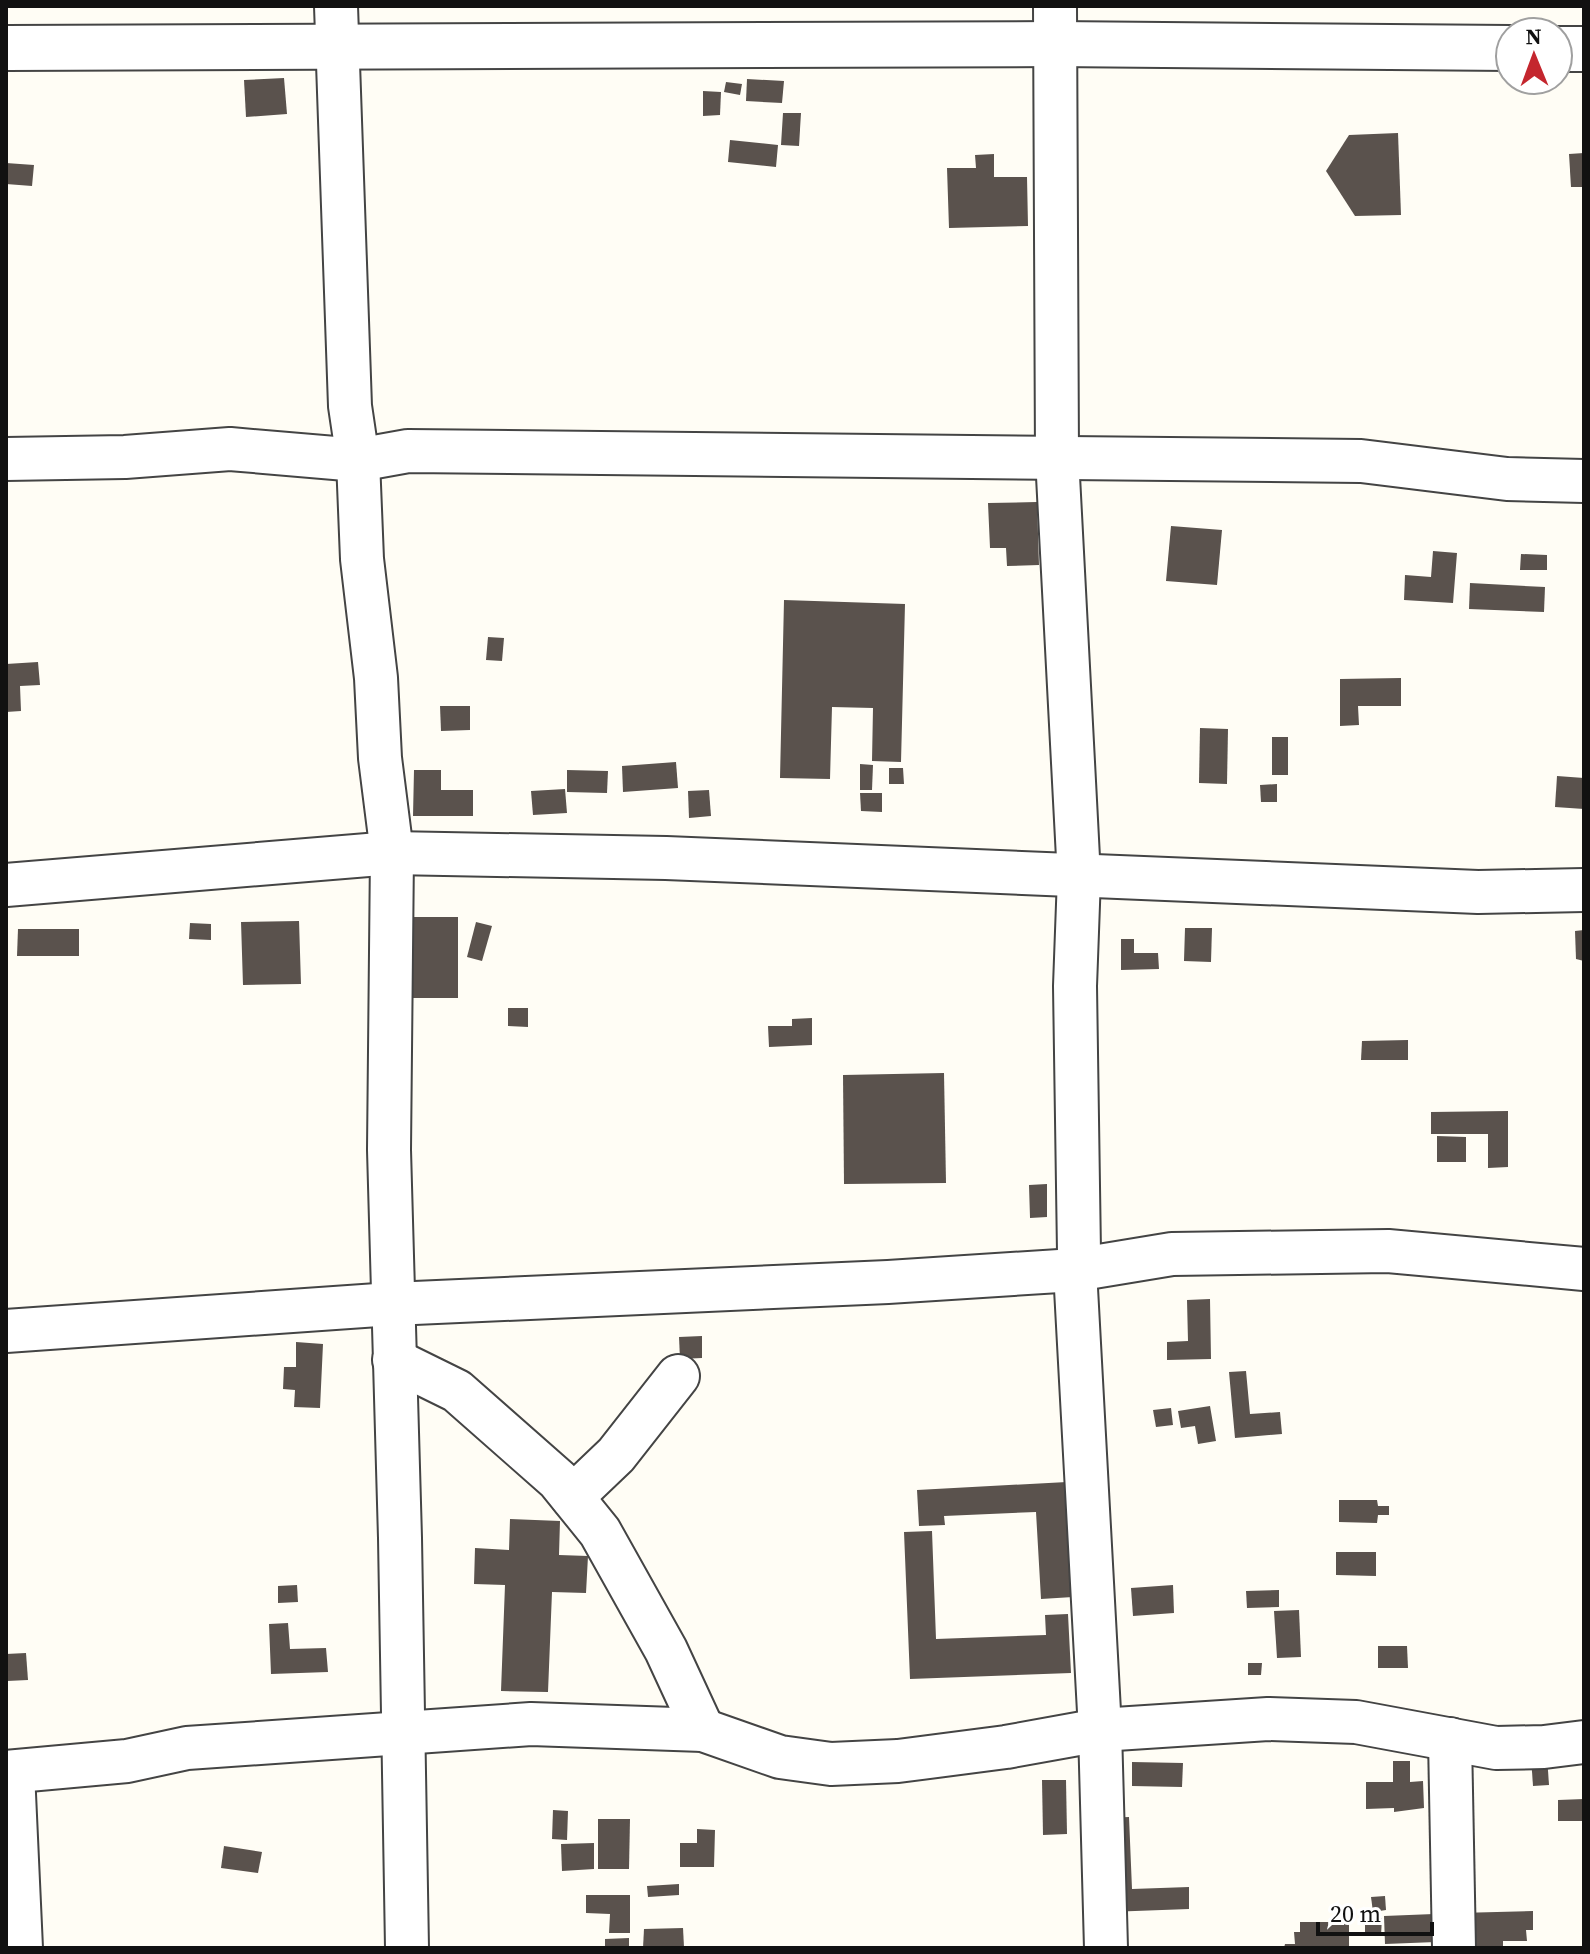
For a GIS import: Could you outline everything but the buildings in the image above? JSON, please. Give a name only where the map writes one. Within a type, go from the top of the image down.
[{"type":"street","points":[[1055,25],[1057,457],[1079,877],[1075,986],[1079,1252],[1075,1270],[1100,1730],[1106,1948]]},
{"type":"street","points":[[6,48],[338,26],[624,48],[1055,25],[1494,47]]},
{"type":"street","points":[[338,26],[350,406],[358,460],[362,559],[392,853],[389,1150],[407,1948]]},
{"type":"street","points":[[6,459],[125,457],[230,449],[358,460],[408,451],[1361,461],[1507,479],[1584,481]]},
{"type":"street","points":[[6,885],[392,853],[666,858],[1478,892],[1584,890]]},
{"type":"street","points":[[6,1331],[392,1304],[888,1282],[1075,1270],[1172,1254],[1388,1251],[1584,1269]]},
{"type":"street","points":[[394,1360],[457,1391],[558,1480],[600,1532],[632,1587],[703,1730]]},
{"type":"street","points":[[572,1497],[616,1455],[678,1376]]},
{"type":"street","points":[[21,1948],[9,1772],[127,1761],[187,1748],[531,1724],[703,1730],[780,1757],[831,1764],[898,1761],[1100,1730],[1268,1719],[1356,1722],[1496,1748],[1584,1742]]},
{"type":"street","points":[[1450,1739],[1454,1948]]}]
